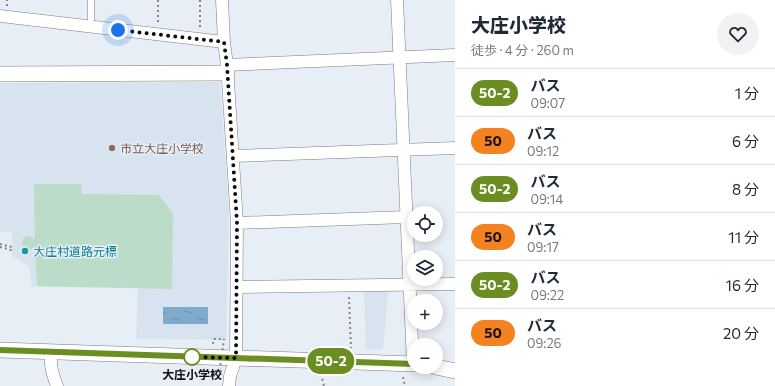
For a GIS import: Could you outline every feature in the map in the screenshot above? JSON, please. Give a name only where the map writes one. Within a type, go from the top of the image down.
[{"type":"street","points":[[222,0],[237,223],[236,358],[230,376],[229,386]]},
{"type":"street","points":[[397,0],[407,250]]},
{"type":"street","points":[[0,16],[224,42]]},
{"type":"street","points":[[0,74],[227,69],[400,57],[455,55]]},
{"type":"street","points":[[233,156],[455,148]]},
{"type":"street","points":[[237,223],[406,217]]},
{"type":"street","points":[[236,287],[407,284]]},
{"type":"street","points":[[443,284],[455,284]]},
{"type":"street","points":[[409,286],[410,338]]},
{"type":"street","points":[[0,350],[236,358],[407,367]]},
{"type":"street","points":[[51,352],[50,364],[58,386]]},
{"type":"street","points":[[443,368],[455,371]]},
{"type":"lane","points":[[91,0],[91,27]]},
{"type":"path","points":[[158,0],[158,35]]},
{"type":"path","points":[[200,0],[200,40]]},
{"type":"path","points":[[0,244],[12,247],[11,250],[0,247]]},
{"type":"path","points":[[348,286],[351,353]]},
{"type":"path","points":[[219,375],[224,339],[214,339],[213,344],[220,343]]},
{"type":"path","points":[[320,371],[324,386]]},
{"type":"path","points":[[405,386],[408,374]]},
{"type":"shaded area","name":"市立大庄小学校","points":[[220,82],[229,213],[226,340],[136,339],[138,288],[32,287],[29,267],[12,256],[12,233],[0,232],[0,83]]},
{"type":"shaded area","points":[[364,291],[388,291],[383,350],[366,349]]},
{"type":"green space","points":[[34,184],[81,184],[82,194],[159,195],[173,214],[172,289],[37,286],[35,246],[30,250],[26,250],[22,243],[25,237],[29,236],[35,240]]},
{"type":"water","points":[[163,307],[208,307],[208,324],[163,324]]},
{"type":"bus line","name":"50-2","points":[[0,350],[407,364]]},
{"type":"place","name":"市立大庄小学校","points":[[112,148]]},
{"type":"place","name":"大庄村道路元標","points":[[25,251]]},
{"type":"place","name":"大庄小学校","points":[[192,357]]},
{"type":"route","points":[[118,30],[224,42],[227,65],[237,223],[236,358],[192,357]]}]
